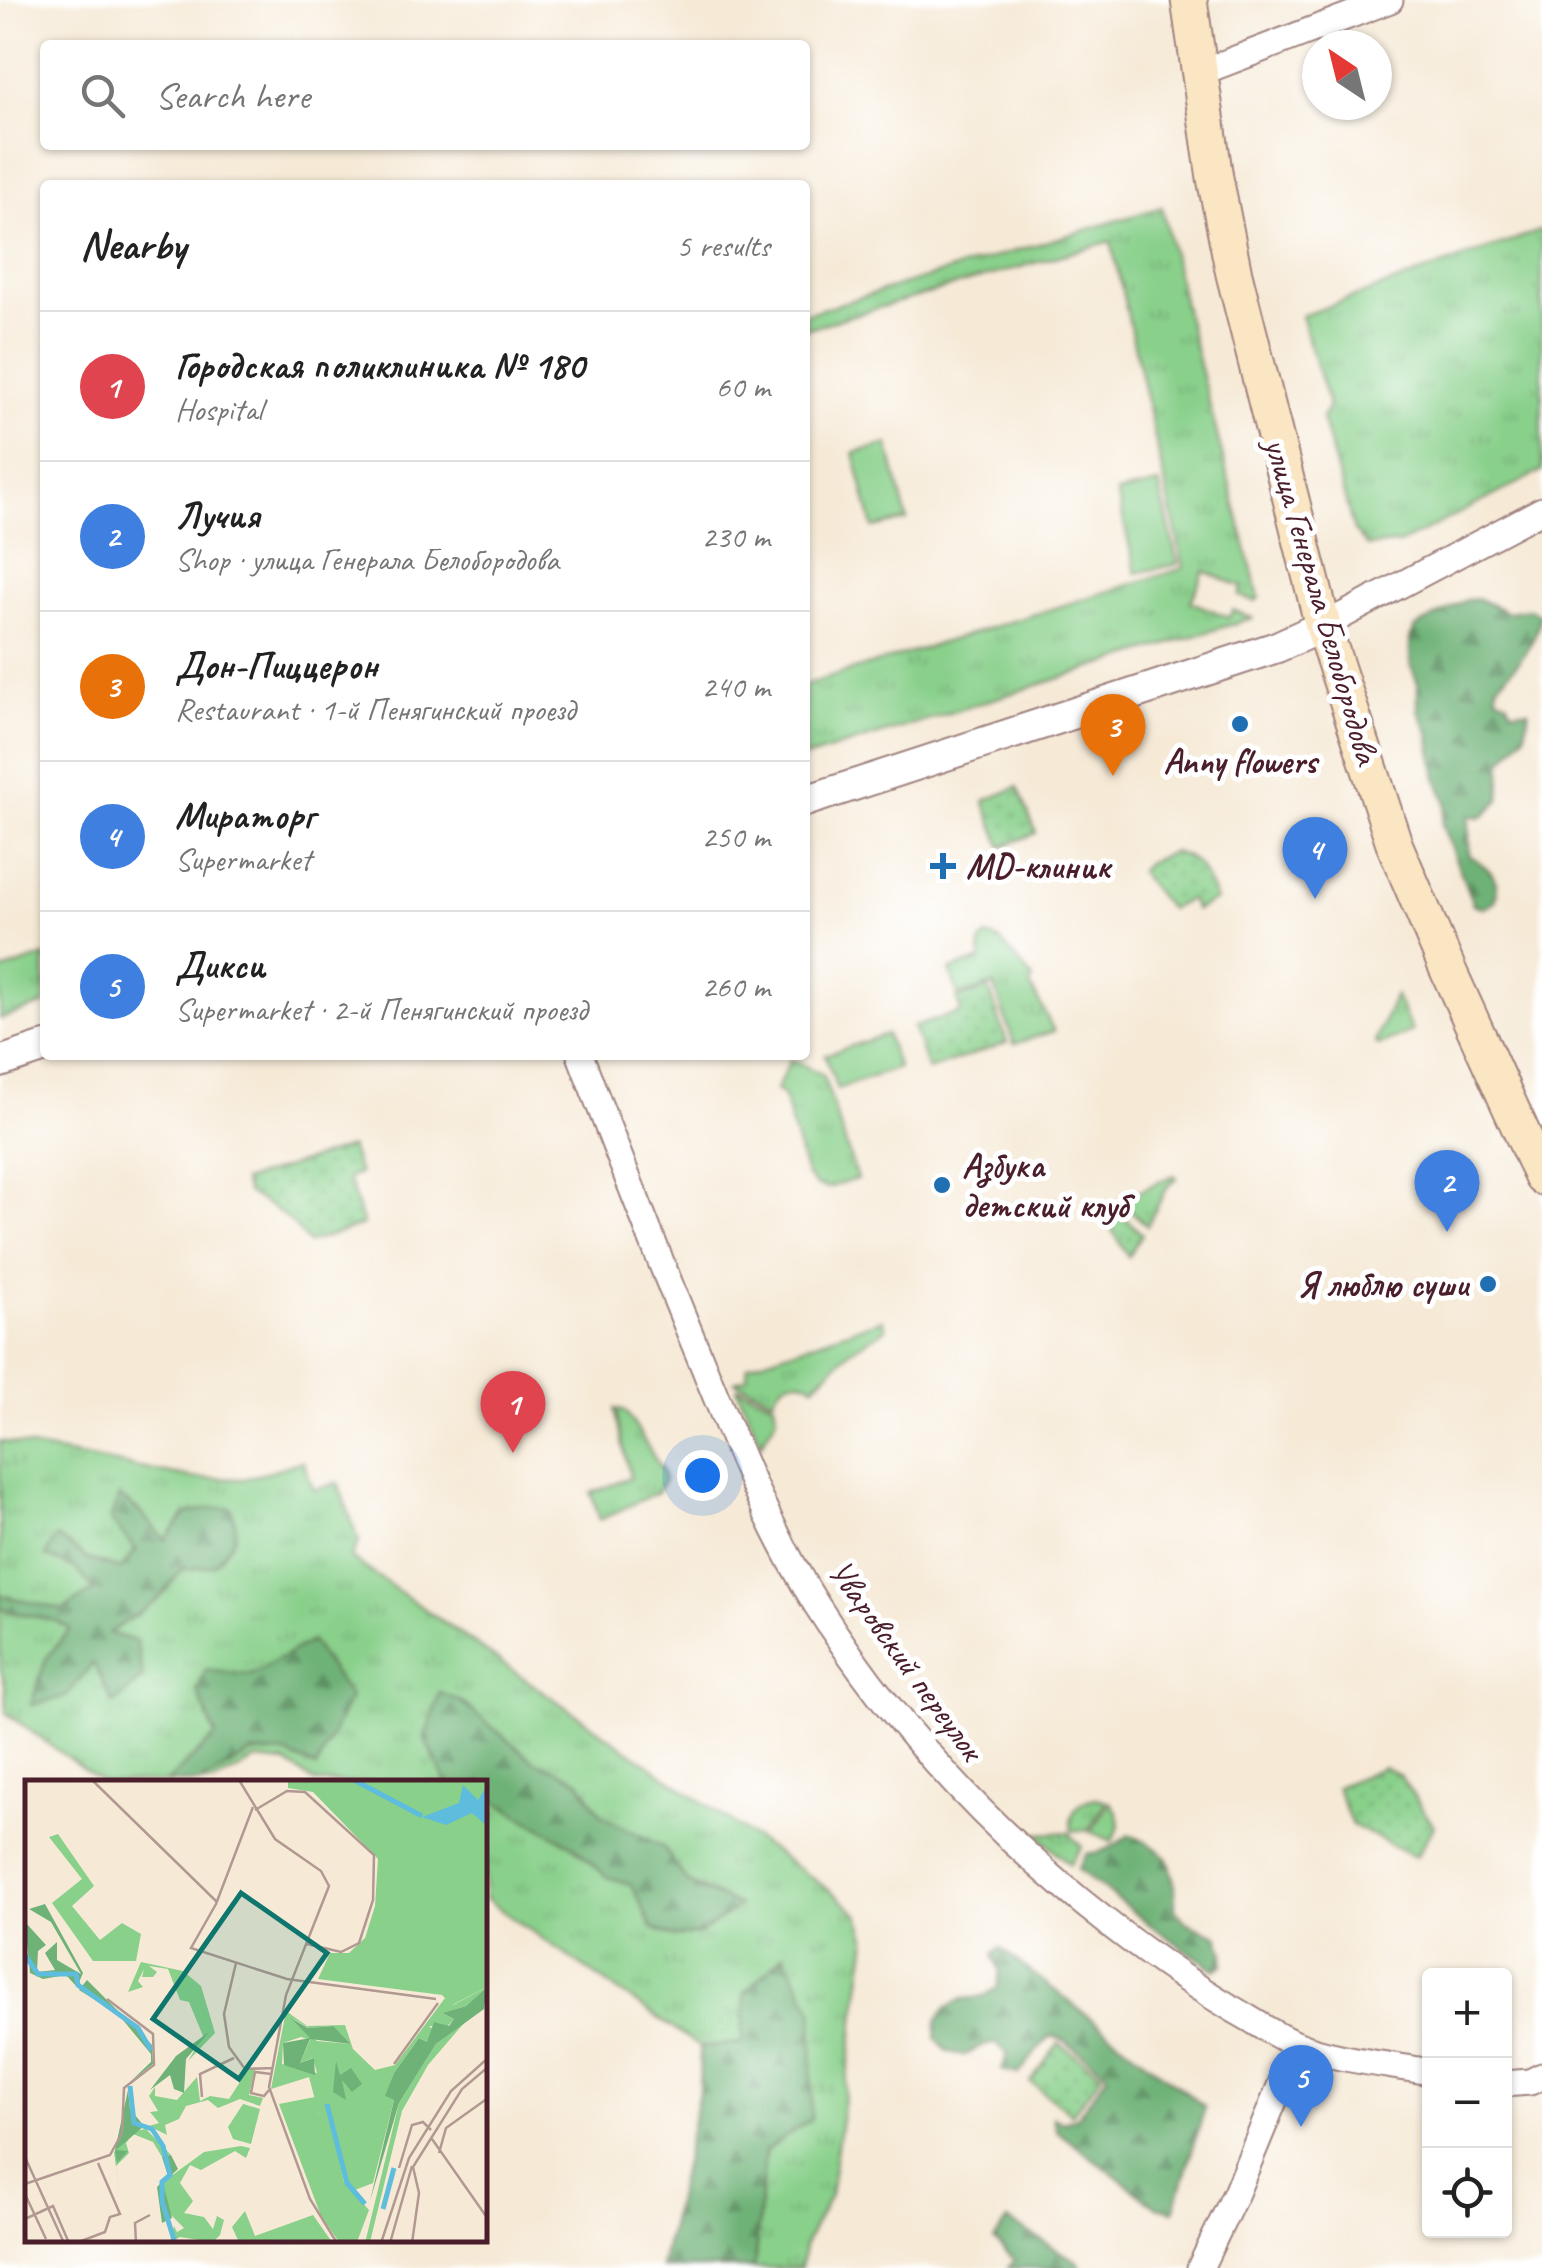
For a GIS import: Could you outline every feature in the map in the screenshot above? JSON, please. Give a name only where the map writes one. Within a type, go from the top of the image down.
[{"type":"main road","name":"улица Генерала Белобородова","points":[[1189,0],[1215,178],[1234,274],[1324,626],[1395,846],[1542,1177]]},
{"type":"street","points":[[1199,73],[1390,0]]},
{"type":"street","points":[[810,799],[1278,647],[1542,510]]},
{"type":"street","points":[[0,1062],[40,1049]]},
{"type":"street","name":"Уваровский переулок","points":[[582,1060],[744,1467],[816,1604],[897,1718],[959,1791],[1016,1846],[1158,1961],[1298,2045],[1422,2071]]},
{"type":"street","points":[[1200,2268],[1298,2045]]},
{"type":"street","points":[[1512,2083],[1542,2076]]},
{"type":"green space","points":[[1162,207],[1259,598],[1255,601],[1239,596],[1242,587],[1204,571],[1191,602],[1229,617],[1233,610],[1252,618],[810,756],[810,683],[1184,568],[1111,241],[810,328],[810,313]]},
{"type":"green space","points":[[1542,230],[1542,471],[1399,544],[1367,546],[1354,531],[1322,418],[1329,406],[1301,316]]},
{"type":"green space","points":[[888,444],[907,520],[873,528],[854,453]]},
{"type":"green space","points":[[1159,484],[1178,564],[1136,573],[1117,493]]},
{"type":"green space","points":[[1479,599],[1507,612],[1530,609],[1540,615],[1531,644],[1497,685],[1497,696],[1507,701],[1512,710],[1529,710],[1525,734],[1502,762],[1500,800],[1482,817],[1469,816],[1469,855],[1487,868],[1496,885],[1495,901],[1484,908],[1473,904],[1442,825],[1446,802],[1437,779],[1429,732],[1418,710],[1418,684],[1410,662],[1410,639],[1415,628],[1466,600]]},
{"type":"green space","points":[[1018,787],[1036,833],[1002,847],[984,801]]},
{"type":"green space","points":[[1172,852],[1195,863],[1216,900],[1195,910],[1190,899],[1169,909],[1139,872],[1148,862]]},
{"type":"green space","points":[[986,936],[1000,940],[1033,979],[1030,985],[1054,1031],[1014,1044],[994,985],[958,996],[950,970],[981,960],[980,944]]},
{"type":"green space","points":[[40,958],[40,1006],[0,1019],[0,972]]},
{"type":"green space","points":[[989,988],[1007,1043],[928,1070],[913,1027],[961,1012],[957,999]]},
{"type":"green space","points":[[1395,995],[1412,1031],[1378,1046],[1375,1042]]},
{"type":"green space","points":[[886,1034],[898,1068],[837,1089],[825,1055]]},
{"type":"green space","points":[[791,1060],[823,1075],[857,1179],[827,1188],[816,1185],[806,1175],[783,1095],[776,1090]]},
{"type":"green space","points":[[350,1147],[359,1174],[348,1178],[363,1225],[308,1243],[281,1214],[247,1193],[243,1181]]},
{"type":"green space","points":[[1174,1175],[1177,1178],[1167,1187],[1147,1226],[1120,1200]]},
{"type":"green space","points":[[1110,1204],[1142,1234],[1128,1257],[1100,1209]]},
{"type":"green space","points":[[883,1319],[886,1329],[850,1351],[814,1386],[801,1380],[790,1381],[780,1387],[773,1399],[735,1381],[747,1377],[748,1365]]},
{"type":"green space","points":[[737,1389],[774,1403],[777,1417],[761,1444]]},
{"type":"green space","points":[[615,1409],[628,1415],[662,1470],[664,1480],[657,1492],[600,1520],[591,1493],[630,1478]]},
{"type":"green space","points":[[0,1441],[192,1478],[244,1479],[303,1461],[314,1490],[338,1483],[359,1541],[351,1558],[835,1894],[859,1915],[867,1939],[830,2195],[804,2246],[801,2268],[754,2268],[785,1955],[745,1993],[742,2043],[700,2047],[488,1901],[488,1797],[573,1846],[607,1877],[738,1905],[688,1883],[663,1847],[602,1816],[578,1779],[534,1761],[460,1701],[440,1694],[425,1738],[445,1780],[312,1780],[286,1763],[256,1760],[219,1780],[206,1780],[252,1753],[286,1754],[315,1767],[311,1642],[251,1675],[197,1691],[217,1735],[169,1780],[99,1780],[6,1713],[0,1668],[0,1609],[56,1621],[70,1629],[46,1659],[94,1663],[113,1704],[108,1634],[156,1601],[182,1570],[165,1540],[140,1512],[111,1520],[136,1550],[121,1569],[88,1559],[57,1537],[46,1556],[76,1569],[95,1590],[63,1610],[0,1595]]},
{"type":"green space","points":[[119,1496],[165,1540],[186,1514],[231,1508],[236,1526],[233,1539],[214,1565],[182,1570],[156,1601],[109,1633],[136,1641],[143,1677],[114,1704],[93,1663],[66,1697],[31,1705],[46,1659],[70,1629],[56,1621],[0,1609],[0,1595],[63,1610],[94,1590],[76,1569],[45,1556],[57,1537],[88,1559],[121,1569],[136,1550],[110,1520]]},
{"type":"green space","points":[[311,1641],[350,1697],[316,1768],[286,1754],[252,1753],[206,1780],[169,1780],[216,1736],[197,1691],[206,1670],[251,1675]]},
{"type":"green space","points":[[440,1693],[460,1701],[534,1761],[578,1779],[602,1816],[663,1847],[688,1883],[739,1906],[699,1934],[674,1937],[652,1928],[631,1884],[607,1877],[573,1846],[488,1797],[488,1780],[445,1780],[425,1738]]},
{"type":"green space","points":[[1384,1767],[1400,1776],[1434,1826],[1416,1857],[1352,1825],[1336,1787]]},
{"type":"green space","points":[[1096,1798],[1107,1801],[1088,1831],[1072,1830],[1076,1808]]},
{"type":"green space","points":[[1110,1802],[1119,1821],[1112,1841],[1091,1832]]},
{"type":"green space","points":[[1070,1832],[1082,1846],[1070,1864],[1036,1834]]},
{"type":"green space","points":[[1129,1835],[1150,1845],[1168,1861],[1175,1910],[1187,1923],[1218,1936],[1224,1952],[1223,1965],[1215,1970],[1078,1869],[1086,1854],[1109,1848]]},
{"type":"green space","points":[[1000,1948],[1205,2107],[1174,2211],[1157,2207],[1057,2131],[1053,2118],[1064,2122],[1077,2117],[1108,2074],[1064,2040],[1051,2036],[1019,2074],[1002,2070],[1008,2054],[996,2043],[964,2056],[947,2051],[936,2038],[937,2021],[947,2007],[963,1999],[982,1997],[997,1988],[1000,1972],[993,1955]]},
{"type":"green space","points":[[784,1954],[813,2011],[811,2119],[765,2151],[754,2268],[661,2268],[699,2092],[700,2047],[742,2043],[745,1993]]},
{"type":"green space","points":[[1059,2043],[1102,2074],[1072,2114],[1030,2082]]},
{"type":"green space","points":[[1008,2221],[1078,2262],[1081,2268],[1008,2268],[1015,2260],[994,2240]]},
{"type":"place","name":"Anny flowers","points":[[1240,724]]},
{"type":"place","name":"Дон-Пиццерон","points":[[1113,776]]},
{"type":"place","name":"MD-клиник","points":[[943,866]]},
{"type":"place","name":"Мираторг","points":[[1315,899]]},
{"type":"place","name":"Азбука детский клуб","points":[[942,1185]]},
{"type":"place","name":"Лучия","points":[[1447,1232]]},
{"type":"place","name":"Я люблю суши","points":[[1488,1284]]},
{"type":"place","name":"Городская поликлиника № 180","points":[[513,1453]]},
{"type":"place","name":"Дикси","points":[[1301,2127]]}]
